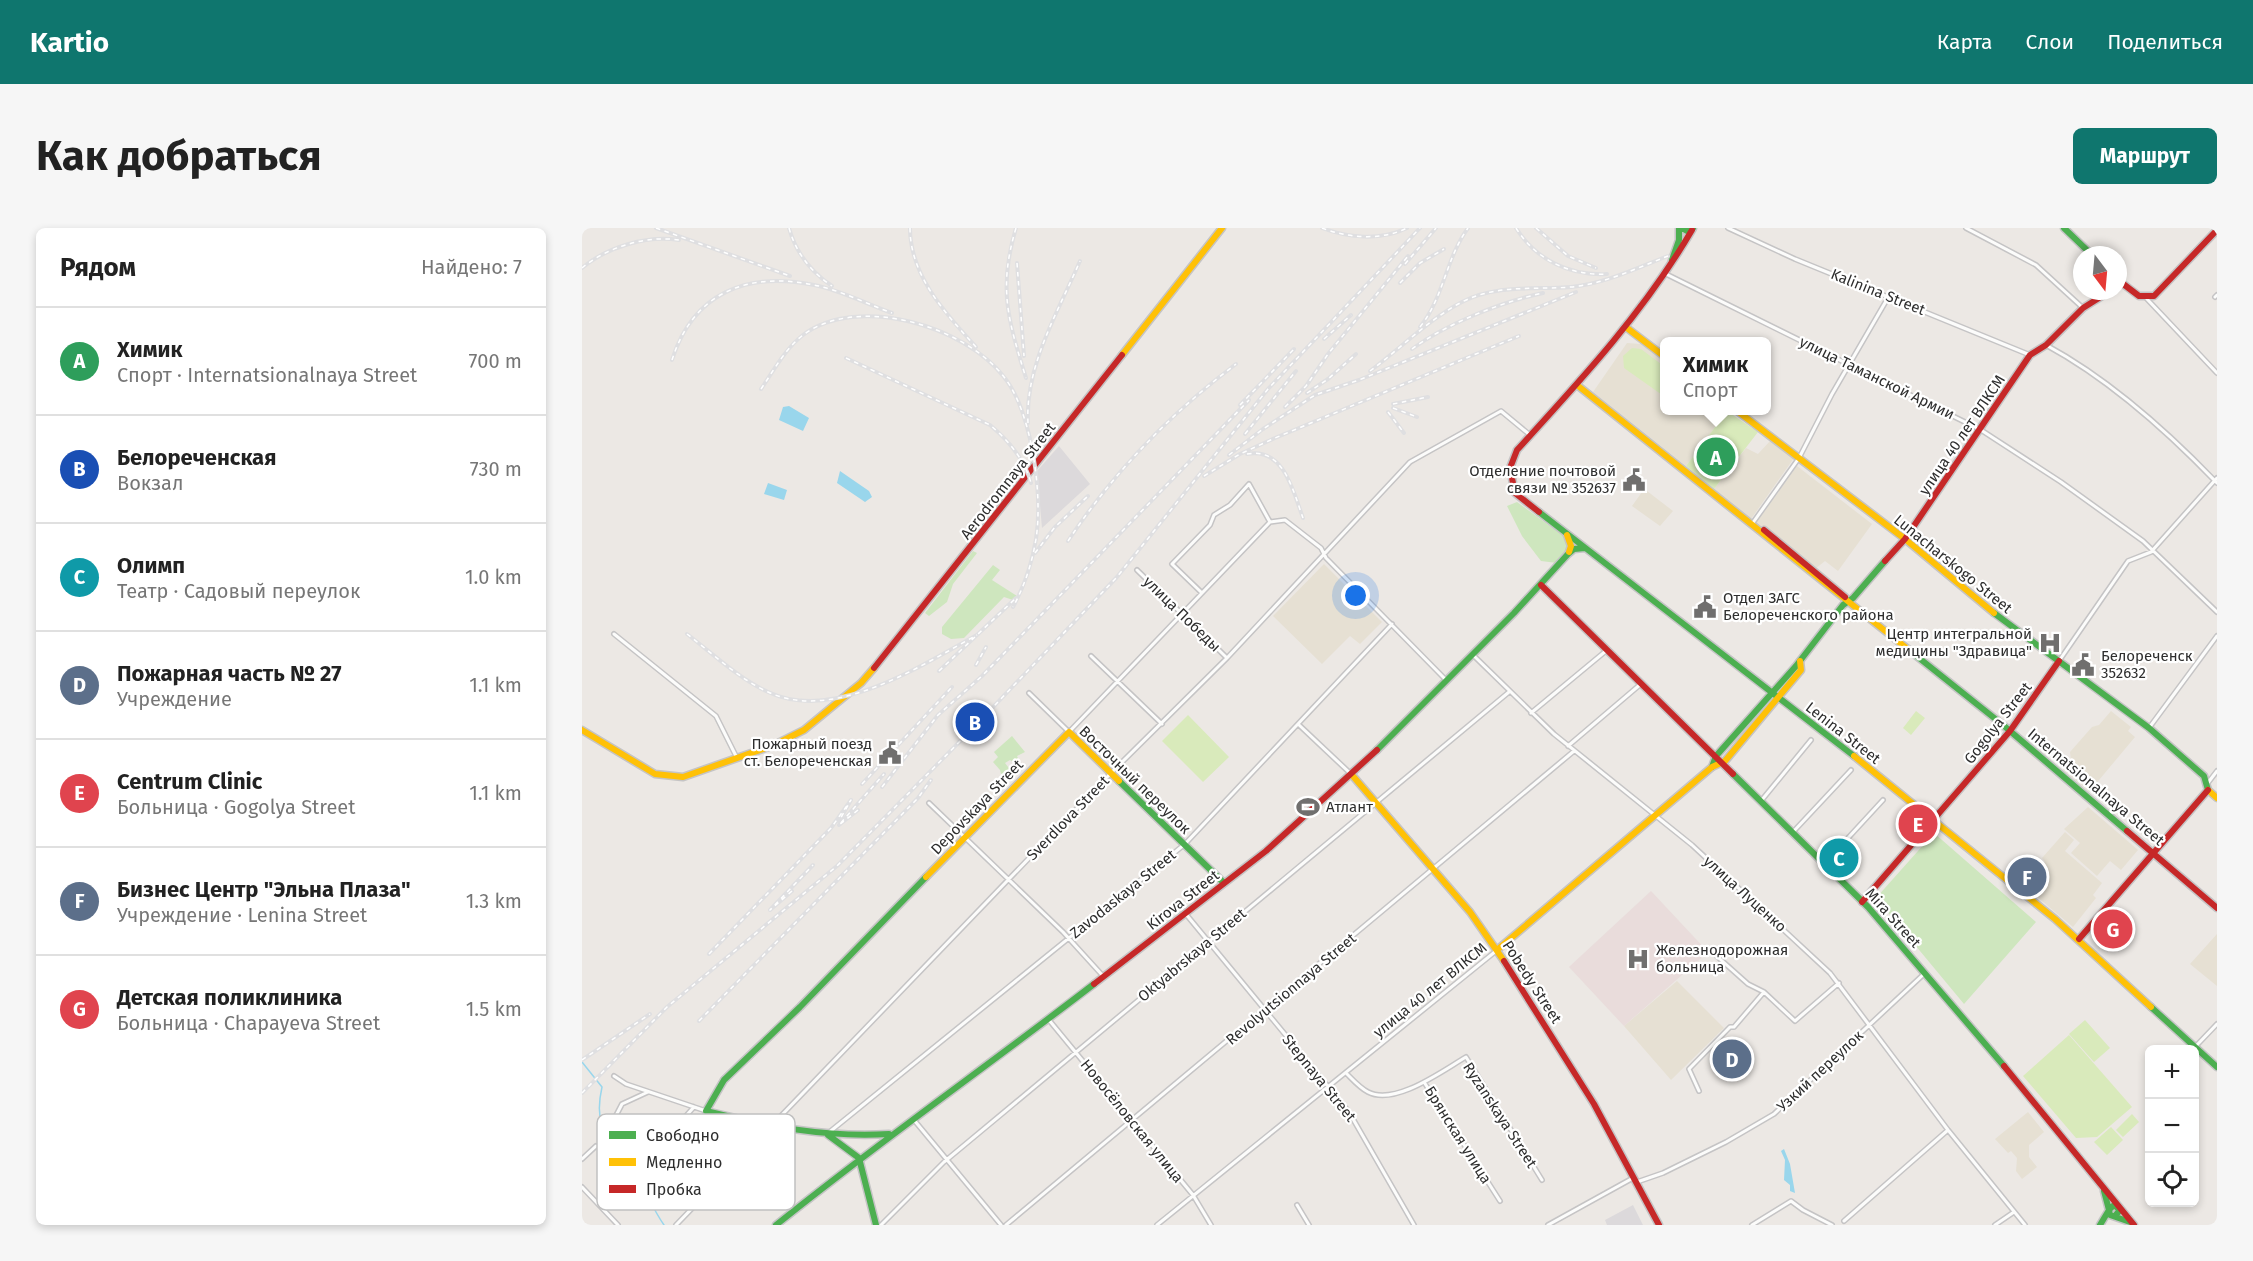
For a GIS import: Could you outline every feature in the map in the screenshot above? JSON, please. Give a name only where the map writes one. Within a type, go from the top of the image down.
[{"type":"street","name":"Aerodromnaya Street","points":[[582,730],[655,774],[683,777],[798,734],[835,707],[861,684],[898,641],[1222,228]]},
{"type":"street","points":[[1680,228],[1692,229],[1666,274],[1677,248],[1680,228]]},
{"type":"street","name":"Kalinina Street","points":[[1728,228],[1795,259],[2030,355]]},
{"type":"street","points":[[1968,228],[2036,265],[2083,308]]},
{"type":"street","points":[[2064,228],[2083,246]]},
{"type":"street","points":[[2147,299],[2154,296],[2217,230]]},
{"type":"street","name":"Lenina Street","points":[[1666,274],[1627,328],[1530,435],[1510,463],[1513,487],[1520,498],[1934,820],[2079,939],[2195,1045]]},
{"type":"street","name":"улица Таманской Армии","points":[[1666,274],[1850,363],[1981,430],[2061,482],[2143,541],[2151,552],[2217,612]]},
{"type":"street","points":[[2127,288],[2147,299],[2217,373]]},
{"type":"street","points":[[1753,523],[1799,458],[1889,296]]},
{"type":"street","name":"улица 40 лет ВЛКСМ","points":[[1712,767],[1716,756],[1800,661],[1847,599],[1905,540],[2030,355],[2046,345],[2083,308],[2095,300]]},
{"type":"street","points":[[1627,328],[1660,353]]},
{"type":"street","points":[[2046,345],[2082,364],[2216,480]]},
{"type":"street","name":"Internatsionalnaya Street","points":[[1577,384],[2010,731],[2217,908]]},
{"type":"street","name":"Sverdlova Street","points":[[785,1114],[1111,773],[1227,658],[1410,462],[1501,411],[1530,435]]},
{"type":"street","name":"Lunacharskogo Street","points":[[1741,415],[1905,540],[2012,628],[2149,728],[2204,776],[2208,787],[2217,798]]},
{"type":"street","name":"Gogolya Street","points":[[1862,902],[2010,731],[2128,561],[2151,552],[2216,480]]},
{"type":"street","points":[[1202,593],[1172,564],[1210,525],[1214,515],[1230,505],[1249,484],[1270,522],[1285,520],[1321,548],[1324,554],[1446,680]]},
{"type":"street","name":"Depovskaya Street","points":[[706,1111],[724,1080],[800,1007],[1270,522]]},
{"type":"street","points":[[1566,532],[1571,546],[1568,554]]},
{"type":"street","points":[[1568,554],[1574,549],[1587,549]]},
{"type":"street","name":"Kirova Street","points":[[795,1210],[891,1133],[1049,1020],[1298,824],[1352,775],[1568,554]]},
{"type":"street","name":"улица Победы","points":[[1137,570],[1227,658]]},
{"type":"street","name":"Mira Street","points":[[1540,585],[1825,863],[1862,902],[1925,973],[2132,1224]]},
{"type":"street","name":"Zavodaskaya Street","points":[[827,1134],[1185,844],[1392,624]]},
{"type":"street","points":[[614,634],[716,716],[737,758]]},
{"type":"street","points":[[2149,728],[2217,636]]},
{"type":"street","points":[[1531,713],[1607,650]]},
{"type":"street","name":"улица Луценко","points":[[1472,654],[1531,713],[1574,751],[1658,817],[1739,888],[1839,983],[1948,1130],[2025,1225]]},
{"type":"street","points":[[1091,656],[1162,724]]},
{"type":"street","name":"улица 40 лет ВЛКСМ","points":[[1157,1225],[1347,1074],[1658,817],[1712,767],[1722,763],[1801,670],[1800,661]]},
{"type":"street","points":[[1568,746],[1642,683]]},
{"type":"street","name":"Oktyabrskaya Street","points":[[881,1225],[946,1160],[1509,692]]},
{"type":"street","name":"Восточный переулок","points":[[1029,693],[1224,884]]},
{"type":"street","points":[[1298,724],[1352,775]]},
{"type":"street","points":[[1761,801],[1811,740]]},
{"type":"street","name":"Revolyutsionnaya Street","points":[[1006,1225],[1574,751]]},
{"type":"street","points":[[1793,832],[1851,770]]},
{"type":"street","points":[[2079,939],[2208,787],[2217,771]]},
{"type":"street","name":"Pobedy Street","points":[[1352,775],[1470,912],[1497,950],[1578,1077],[1659,1225]]},
{"type":"street","points":[[1825,863],[1883,800]]},
{"type":"street","points":[[928,803],[1069,938],[1104,976]]},
{"type":"street","name":"Stepnaya Street","points":[[1185,914],[1352,1117],[1414,1225]]},
{"type":"street","points":[[1711,951],[1748,984],[1764,992],[1795,1021],[1839,983]]},
{"type":"street","name":"Узкий переулок","points":[[1548,1225],[1636,1180],[1656,1176],[1726,1142],[1774,1114],[1925,973]]},
{"type":"street","points":[[1699,1091],[1689,1069],[1730,1028],[1734,1027],[1764,992]]},
{"type":"street","name":"Новосёловская улица","points":[[1049,1020],[1193,1195],[1211,1225]]},
{"type":"street","points":[[2197,1045],[2217,1024]]},
{"type":"street","name":"Lenina Street","points":[[2199,1053],[2217,1069]]},
{"type":"street","name":"Ryzanskaya Street","points":[[1424,1082],[1466,1057],[1542,1180]]},
{"type":"street","name":"Брянская улица","points":[[1347,1074],[1368,1092],[1379,1095],[1390,1096],[1424,1082],[1500,1201]]},
{"type":"street","points":[[614,1076],[626,1084],[718,1114]]},
{"type":"street","points":[[617,1114],[622,1104],[648,1092]]},
{"type":"street","points":[[688,1114],[694,1107]]},
{"type":"street","points":[[913,1118],[1001,1225]]},
{"type":"street","points":[[1844,1221],[1948,1130]]},
{"type":"street","points":[[795,1131],[827,1134],[891,1133]]},
{"type":"street","points":[[827,1134],[859,1158],[876,1225]]},
{"type":"street","points":[[582,1159],[596,1146]]},
{"type":"street","name":"Mira Street","points":[[2102,1186],[2109,1210]]},
{"type":"street","points":[[582,1187],[597,1203]]},
{"type":"street","points":[[1752,1225],[1791,1201],[1832,1225]]},
{"type":"street","points":[[1297,1205],[1309,1225]]},
{"type":"street","points":[[2112,1206],[2119,1208],[2120,1212],[2102,1223],[2112,1206]]},
{"type":"street","points":[[604,1210],[618,1225]]},
{"type":"street","name":"Sverdlova Street","points":[[676,1225],[691,1210]]},
{"type":"street","name":"Kirova Street","points":[[776,1225],[795,1210]]},
{"type":"street","points":[[2109,1210],[2110,1215],[2115,1216]]},
{"type":"street","points":[[1995,1225],[2014,1212]]},
{"type":"street","name":"Mira Street","points":[[2115,1216],[2132,1224]]},
{"type":"shaded area","points":[[1627,343],[1641,344],[1660,358],[1660,415],[1724,415],[1686,466],[1593,392]]},
{"type":"shaded area","points":[[1770,441],[1794,458],[1751,519],[1714,489],[1746,448],[1758,454]]},
{"type":"shaded area","points":[[1059,446],[1090,484],[1042,528],[1037,471]]},
{"type":"shaded area","points":[[1797,466],[1872,524],[1838,571],[1825,561],[1815,569],[1756,523]]},
{"type":"shaded area","points":[[1647,491],[1673,511],[1660,526],[1632,506],[1642,492]]},
{"type":"shaded area","points":[[1324,564],[1382,622],[1360,644],[1350,636],[1322,664],[1273,616]]},
{"type":"shaded area","points":[[2111,711],[2131,727],[2128,731],[2135,737],[2089,792],[2063,770],[2071,760],[2070,752],[2092,727],[2099,725]]},
{"type":"shaded area","points":[[2088,807],[2138,850],[2121,870],[2110,861],[2097,876],[2071,853],[2080,843],[2064,829]]},
{"type":"shaded area","points":[[2065,832],[2074,840],[2065,851],[2102,883],[2093,895],[2096,898],[2073,927],[2025,887],[2045,862],[2042,858]]},
{"type":"shaded area","name":"Железнодорожная больница","points":[[1651,891],[1708,952],[1624,1026],[1569,967]]},
{"type":"shaded area","points":[[2217,934],[2217,986],[2190,964]]},
{"type":"shaded area","points":[[1677,981],[1724,1028],[1671,1080],[1624,1026]]},
{"type":"shaded area","points":[[2028,1112],[2044,1132],[2029,1145],[2029,1157],[2037,1167],[2022,1179],[2016,1171],[2017,1158],[2011,1151],[2008,1153],[1995,1139]]},
{"type":"shaded area","points":[[1633,1205],[1643,1225],[1607,1225],[1605,1220]]},
{"type":"green space","points":[[1632,348],[1641,349],[1660,363],[1660,393],[1624,368],[1623,356]]},
{"type":"green space","points":[[1724,415],[1733,415],[1758,432],[1714,489],[1686,466]]},
{"type":"green space","points":[[1517,502],[1565,537],[1568,547],[1557,563],[1541,561],[1522,536],[1507,506]]},
{"type":"green space","points":[[973,551],[977,553],[953,584],[947,602],[929,616],[925,613]]},
{"type":"green space","points":[[993,565],[1000,570],[992,580],[1017,596],[1013,600],[1004,597],[964,638],[951,639],[942,634],[942,627]]},
{"type":"green space","points":[[1916,711],[1925,718],[1911,735],[1903,728]]},
{"type":"green space","points":[[1188,715],[1229,757],[1203,782],[1162,741]]},
{"type":"green space","points":[[1012,736],[1025,752],[1017,756],[1020,763],[1016,764],[1010,760],[1005,763],[1012,772],[1003,782],[1000,770],[993,762],[998,757],[994,752]]},
{"type":"green space","points":[[1934,833],[2036,922],[1964,1004],[1876,898]]},
{"type":"green space","points":[[2085,1020],[2110,1048],[2094,1062],[2069,1034]]},
{"type":"green space","points":[[2069,1035],[2132,1107],[2097,1137],[2076,1138],[2023,1076]]},
{"type":"green space","points":[[2132,1114],[2139,1122],[2123,1137],[2116,1130]]},
{"type":"green space","points":[[2111,1127],[2123,1140],[2107,1155],[2094,1142]]},
{"type":"water","points":[[789,406],[809,418],[803,431],[779,420],[783,407]]},
{"type":"water","points":[[840,471],[869,491],[872,497],[865,502],[837,483]]},
{"type":"water","points":[[768,483],[787,490],[784,500],[764,494]]},
{"type":"water","points":[[1784,1149],[1790,1164],[1795,1193],[1790,1191],[1790,1185],[1784,1180],[1785,1160],[1781,1151]]},
{"type":"waterway","points":[[582,1062],[602,1087],[600,1114]]},
{"type":"waterway","points":[[655,1210],[664,1225]]},
{"type":"railway","points":[[656,228],[790,276]]},
{"type":"railway","points":[[789,228],[805,261],[817,275],[832,286]]},
{"type":"railway","points":[[910,228],[916,262],[923,278],[942,308],[976,347]]},
{"type":"railway","points":[[1016,228],[1007,269],[1007,304],[1014,339],[1026,378]]},
{"type":"railway","points":[[1322,228],[1364,237],[1386,235],[1407,228]]},
{"type":"railway","points":[[582,1093],[667,1007],[837,866],[977,724],[1117,577],[1268,389],[1420,228]]},
{"type":"railway","points":[[1405,264],[1436,228]]},
{"type":"railway","points":[[1420,327],[1435,303],[1455,252],[1468,228]]},
{"type":"railway","points":[[1516,228],[1533,249],[1555,264],[1580,272],[1607,274]]},
{"type":"railway","points":[[1536,228],[1568,256],[1596,268]]},
{"type":"railway","points":[[582,268],[603,254],[628,244],[654,239],[679,240]]},
{"type":"railway","points":[[1400,283],[1420,263],[1444,249]]},
{"type":"railway","points":[[1285,407],[1306,386],[1328,354],[1408,256]]},
{"type":"railway","points":[[1370,371],[1438,317],[1475,296],[1502,290],[1571,287],[1596,283],[1668,256]]},
{"type":"railway","points":[[1028,423],[1028,402],[1037,360],[1080,261]]},
{"type":"railway","points":[[1017,263],[1024,356]]},
{"type":"railway","points":[[672,360],[681,337],[708,303],[726,292],[745,285],[766,281],[790,281],[814,285],[892,313]]},
{"type":"railway","points":[[1229,455],[1263,429],[1315,395],[1359,380],[1576,292]]},
{"type":"railway","points":[[1412,349],[1441,331],[1475,315],[1543,293]]},
{"type":"railway","points":[[1324,339],[1351,315]]},
{"type":"railway","points":[[761,389],[785,353],[803,335],[826,323],[852,317],[880,317],[938,330],[964,343],[986,359],[1004,377],[1014,392],[1022,411],[1036,478],[1038,500],[1036,539],[1028,574],[1013,607]]},
{"type":"railway","points":[[1204,476],[1240,454],[1275,438],[1519,336]]},
{"type":"railway","points":[[1240,405],[1294,349]]},
{"type":"railway","points":[[1307,393],[1328,379],[1356,354]]},
{"type":"railway","points":[[846,358],[990,425],[1015,451],[1025,466],[1031,483]]},
{"type":"railway","points":[[1068,541],[1085,516],[1144,445],[1236,364]]},
{"type":"railway","points":[[1245,434],[1296,371]]},
{"type":"railway","points":[[1393,404],[1428,397]]},
{"type":"railway","points":[[882,787],[938,715],[982,676],[1249,400]]},
{"type":"railway","points":[[1393,408],[1417,417]]},
{"type":"railway","points":[[1388,412],[1404,433]]},
{"type":"railway","points":[[1247,454],[1270,457],[1278,464],[1291,484],[1303,518]]},
{"type":"railway","points":[[1035,553],[1055,527],[1088,496]]},
{"type":"railway","points":[[939,671],[1016,598]]},
{"type":"railway","points":[[687,634],[757,687],[794,700],[820,701],[848,696],[876,687],[977,635]]},
{"type":"railway","points":[[976,665],[986,647]]},
{"type":"railway","points":[[862,784],[952,687]]},
{"type":"railway","points":[[858,810],[839,825],[884,774]]},
{"type":"railway","points":[[699,1021],[918,798],[931,780]]},
{"type":"railway","points":[[709,954],[831,828],[851,800],[839,821]]},
{"type":"railway","points":[[792,891],[770,910],[813,865]]},
{"type":"railway","points":[[582,1060],[650,1014]]},
{"type":"traffic: fast","points":[[1672,260],[1679,240],[1679,228]]},
{"type":"traffic: fast","points":[[1682,228],[1687,231],[1693,228]]},
{"type":"traffic: fast","points":[[2064,228],[2083,246]]},
{"type":"traffic: fast","points":[[1539,512],[1854,756]]},
{"type":"traffic: fast","points":[[1377,750],[1514,613],[1568,554],[1574,549],[1585,548]]},
{"type":"traffic: fast","points":[[1712,767],[1716,756],[1796,666],[1843,605],[1853,598],[1885,561]]},
{"type":"traffic: fast","points":[[1994,613],[2149,728],[2204,776],[2208,790]]},
{"type":"traffic: fast","points":[[1909,650],[2003,725],[2127,831]]},
{"type":"traffic: fast","points":[[1733,774],[1868,907],[2004,1066]]},
{"type":"traffic: fast","points":[[1119,781],[1224,883]]},
{"type":"traffic: fast","points":[[720,1114],[706,1111],[724,1080],[800,1007],[926,877]]},
{"type":"traffic: fast","points":[[776,1225],[1094,984]]},
{"type":"traffic: fast","points":[[2151,1007],[2217,1067]]},
{"type":"traffic: fast","points":[[795,1130],[842,1134],[889,1134]]},
{"type":"traffic: fast","points":[[828,1135],[859,1158],[876,1225]]},
{"type":"traffic: fast","points":[[2100,1225],[2109,1210],[2104,1191]]},
{"type":"traffic: fast","points":[[2115,1216],[2120,1210],[2114,1205],[2109,1210],[2110,1215],[2130,1222]]},
{"type":"traffic: slow","points":[[1122,355],[1222,228]]},
{"type":"traffic: slow","points":[[1627,328],[1660,353]]},
{"type":"traffic: slow","points":[[1577,385],[1909,650]]},
{"type":"traffic: slow","points":[[1743,415],[1905,539],[1994,613]]},
{"type":"traffic: slow","points":[[1567,535],[1571,546],[1569,552]]},
{"type":"traffic: slow","points":[[1497,950],[1712,767],[1725,761],[1801,670],[1800,661]]},
{"type":"traffic: slow","points":[[582,730],[655,774],[683,777],[774,745],[804,730],[861,683],[874,668]]},
{"type":"traffic: slow","points":[[926,877],[1069,732],[1119,781]]},
{"type":"traffic: slow","points":[[1854,756],[2055,919],[2151,1007]]},
{"type":"traffic: slow","points":[[1352,775],[1470,912],[1504,961]]},
{"type":"traffic: slow","points":[[2208,790],[2217,798]]},
{"type":"traffic: jam","points":[[1539,512],[1515,493],[1510,468],[1517,450],[1588,371],[1632,317],[1692,230]]},
{"type":"traffic: jam","points":[[2127,287],[2139,296],[2154,296],[2217,230]]},
{"type":"traffic: jam","points":[[1885,561],[1905,539],[2030,355],[2046,345],[2083,308],[2096,300]]},
{"type":"traffic: jam","points":[[874,668],[1122,355]]},
{"type":"traffic: jam","points":[[1764,530],[1845,597]]},
{"type":"traffic: jam","points":[[1541,585],[1733,774]]},
{"type":"traffic: jam","points":[[1862,902],[2010,731],[2059,661]]},
{"type":"traffic: jam","points":[[1094,984],[1266,851],[1377,750]]},
{"type":"traffic: jam","points":[[2079,939],[2208,790]]},
{"type":"traffic: jam","points":[[2127,831],[2217,908]]},
{"type":"traffic: jam","points":[[1504,961],[1594,1104],[1659,1225]]},
{"type":"traffic: jam","points":[[2004,1066],[2134,1225]]},
{"type":"place","name":"Химик","points":[[1716,457]]},
{"type":"place","name":"Отделение почтовой связи № 352637","points":[[1634,480]]},
{"type":"place","name":"Отдел ЗАГС Белореченского района","points":[[1705,607]]},
{"type":"place","name":"Центр интегральной медицины \"Здравица\"","points":[[2050,643]]},
{"type":"place","name":"Белореченск 352632","points":[[2083,665]]},
{"type":"place","name":"Белореченская","points":[[975,722]]},
{"type":"place","name":"Пожарный поезд ст. Белореченская","points":[[890,753]]},
{"type":"place","name":"Атлант","points":[[1308,807]]},
{"type":"place","name":"Centrum Clinic","points":[[1918,824]]},
{"type":"place","name":"Олимп","points":[[1839,858]]},
{"type":"place","name":"Бизнес Центр \"Эльна Плаза\"","points":[[2027,877]]},
{"type":"place","name":"Детская поликлиника","points":[[2113,929]]},
{"type":"place","name":"Железнодорожная больница","points":[[1638,959]]},
{"type":"place","name":"Пожарная часть № 27","points":[[1732,1059]]}]
